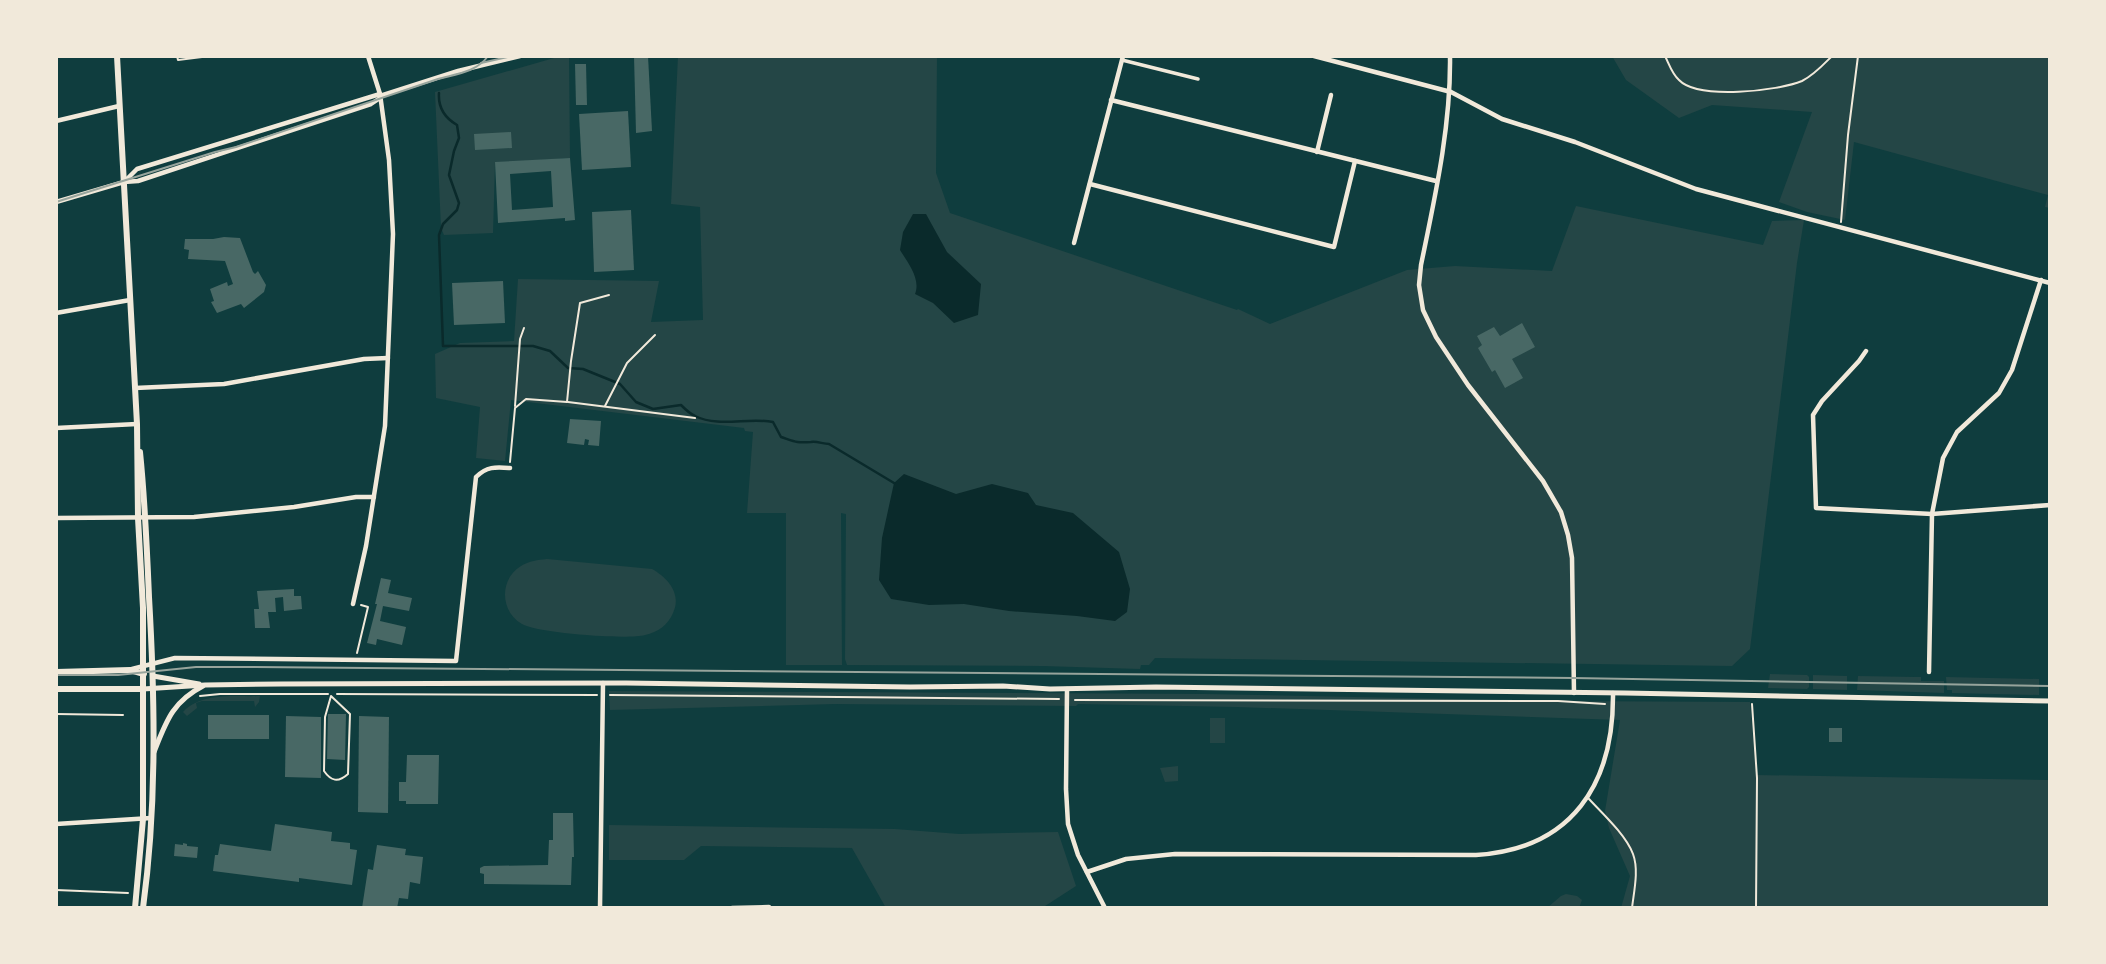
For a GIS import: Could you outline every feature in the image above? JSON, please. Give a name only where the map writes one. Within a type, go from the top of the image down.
[{"type":"main road","points":[[117,56],[137,424],[143,608],[143,819],[135,908]]},
{"type":"main road","points":[[141,518],[153,676],[151,818],[143,908]]},
{"type":"main road","points":[[56,672],[143,670],[153,676]]},
{"type":"main road","points":[[56,689],[143,690]]},
{"type":"street","points":[[353,604],[366,546],[384,426],[393,234],[389,160],[380,96],[368,56]]},
{"type":"street","points":[[124,182],[137,169],[458,71],[520,56]]},
{"type":"street","points":[[1314,56],[1451,92],[1502,119],[1575,142],[1696,189],[2050,283]]},
{"type":"street","points":[[1450,56],[1451,92],[1421,265],[1419,285],[1423,310],[1436,337],[1468,385],[1543,481],[1560,512],[1572,558],[1574,693]]},
{"type":"street","points":[[1074,243],[1122,58],[1198,79]]},
{"type":"street","points":[[1317,152],[1331,95]]},
{"type":"street","points":[[56,202],[124,182],[160,175],[359,108],[380,96]]},
{"type":"street","points":[[1111,100],[1436,181]]},
{"type":"street","points":[[56,121],[119,106]]},
{"type":"street","points":[[1090,184],[1334,247],[1355,161]]},
{"type":"street","points":[[1930,672],[1932,513],[1943,458],[1957,432],[1999,393],[2012,370],[2041,280]]},
{"type":"street","points":[[56,313],[130,300]]},
{"type":"street","points":[[1866,351],[1813,415],[1816,508],[1932,513],[2050,505]]},
{"type":"street","points":[[135,388],[224,384],[364,359],[388,358]]},
{"type":"street","points":[[56,428],[137,424]]},
{"type":"street","points":[[143,670],[152,663],[171,658],[456,661],[476,477],[490,467],[510,468]]},
{"type":"street","points":[[56,518],[194,517],[374,497]]},
{"type":"street","points":[[153,676],[205,685]]},
{"type":"street","points":[[600,908],[603,683]]},
{"type":"street","points":[[153,755],[175,706],[205,685]]},
{"type":"street","points":[[143,690],[205,685],[982,685],[1067,689],[1156,687],[2050,701]]},
{"type":"street","points":[[1067,689],[1068,824],[1072,840],[1105,908]]},
{"type":"street","points":[[1087,872],[1126,859],[1175,854],[1494,854],[1519,848],[1557,828],[1588,798],[1599,778],[1609,746],[1613,693]]},
{"type":"street","points":[[56,824],[151,818]]},
{"type":"street","points":[[732,908],[769,906]]},
{"type":"lane","points":[[331,696],[350,714],[348,774],[342,780],[335,781],[324,771],[325,717],[331,696]]},
{"type":"lane","points":[[1588,798],[1633,853],[1635,869],[1632,908]]},
{"type":"path","points":[[177,56],[178,60],[202,57]]},
{"type":"path","points":[[1665,56],[1680,82],[1691,87],[1742,92],[1780,88],[1803,80],[1820,69],[1832,56]]},
{"type":"path","points":[[1841,227],[1848,135],[1858,56]]},
{"type":"path","points":[[567,402],[570,361],[580,303],[609,295]]},
{"type":"path","points":[[510,468],[520,339],[524,328]]},
{"type":"path","points":[[604,407],[627,363],[655,335]]},
{"type":"path","points":[[515,408],[526,399],[695,418]]},
{"type":"path","points":[[353,604],[368,607],[355,660]]},
{"type":"path","points":[[202,696],[592,695]]},
{"type":"path","points":[[603,695],[1062,699]]},
{"type":"path","points":[[1753,696],[1757,778],[1756,908]]},
{"type":"path","points":[[1072,700],[1569,701],[1600,704]]},
{"type":"path","points":[[56,714],[122,715]]},
{"type":"path","points":[[56,890],[128,893]]},
{"type":"shaded area","points":[[569,56],[570,158],[495,163],[493,233],[444,235],[441,228],[435,92]]},
{"type":"shaded area","points":[[678,56],[937,56],[936,173],[950,213],[1238,309],[1270,324],[1407,270],[1455,266],[1552,271],[1576,206],[1763,245],[1772,221],[1804,220],[1750,649],[1732,666],[1155,658],[1149,665],[1141,665],[1140,669],[847,665],[846,514],[841,513],[842,665],[786,665],[786,513],[747,513],[753,432],[745,431],[744,428],[511,400],[505,461],[476,458],[480,407],[436,398],[435,354],[460,343],[514,341],[518,279],[659,281],[651,322],[703,320],[700,207],[671,204]]},
{"type":"shaded area","points":[[1612,56],[2050,56],[2050,208],[2045,207],[2048,195],[1854,142],[1845,220],[1807,212],[1779,202],[1812,112],[1712,105],[1679,118],[1626,80]]},
{"type":"shaded area","points":[[913,214],[926,214],[947,252],[981,284],[978,315],[954,323],[933,303],[915,294],[915,277],[900,250],[903,232]]},
{"type":"shaded area","points":[[904,474],[956,494],[992,484],[1028,493],[1036,505],[1073,513],[1119,552],[1130,589],[1127,612],[1115,621],[964,604],[929,605],[891,599],[879,580],[882,538],[894,483]]},
{"type":"shaded area","points":[[547,559],[652,569],[663,577],[675,593],[673,613],[658,630],[635,636],[563,633],[522,624],[509,612],[506,604],[509,579],[524,564]]},
{"type":"shaded area","points":[[1770,674],[1807,675],[1809,687],[1768,688]]},
{"type":"shaded area","points":[[1813,675],[1847,676],[1847,690],[1813,689]]},
{"type":"shaded area","points":[[1858,676],[1921,677],[1921,681],[1944,681],[1944,693],[1857,690]]},
{"type":"shaded area","points":[[1946,677],[2039,679],[2039,695],[1952,693],[1952,690],[1947,690]]},
{"type":"shaded area","points":[[609,691],[1205,694],[1750,702],[1756,775],[2050,780],[2050,908],[1621,908],[1630,876],[1609,828],[1605,811],[1620,720],[1078,704],[835,704],[610,710]]},
{"type":"shaded area","points":[[260,696],[255,707],[254,701],[202,701],[196,703],[197,708],[187,716],[183,712],[191,706],[199,701],[209,698]]},
{"type":"shaded area","points":[[1210,718],[1225,718],[1225,743],[1210,743]]},
{"type":"shaded area","points":[[1178,766],[1178,781],[1165,782],[1160,768]]},
{"type":"shaded area","points":[[609,825],[895,829],[959,834],[1058,832],[1076,886],[1042,908],[886,908],[852,848],[701,846],[684,860],[609,860]]},
{"type":"shaded area","points":[[1566,894],[1582,900],[1579,908],[1547,908],[1561,896]]},
{"type":"building","points":[[634,56],[648,56],[652,131],[636,133]]},
{"type":"building","points":[[575,64],[586,64],[587,105],[576,105]]},
{"type":"building","points":[[628,111],[631,167],[582,170],[579,114]]},
{"type":"building","points":[[511,132],[512,148],[475,150],[474,134]]},
{"type":"building","points":[[570,158],[575,220],[565,221],[565,218],[498,223],[495,162]],"holes":[[[551,171],[553,207],[512,210],[510,174]]]},
{"type":"building","points":[[631,210],[634,270],[594,272],[592,212]]},
{"type":"building","points":[[240,238],[253,272],[255,274],[258,271],[266,285],[264,292],[244,308],[241,304],[217,313],[211,302],[214,301],[210,289],[227,282],[228,286],[233,284],[225,261],[188,259],[189,250],[184,249],[185,239]]},
{"type":"building","points":[[503,281],[505,323],[454,325],[452,283]]},
{"type":"building","points":[[1522,323],[1535,347],[1512,359],[1523,378],[1505,388],[1478,348],[1482,345],[1477,336],[1494,327],[1500,336]]},
{"type":"building","points":[[570,419],[601,421],[599,446],[588,445],[589,440],[585,439],[584,445],[567,443]]},
{"type":"building","points":[[381,578],[391,580],[388,593],[412,598],[409,611],[383,606],[380,621],[406,627],[402,645],[377,639],[376,645],[367,643]]},
{"type":"building","points":[[294,589],[294,596],[301,596],[302,609],[284,611],[283,597],[275,598],[276,612],[268,612],[270,628],[255,628],[254,609],[259,609],[257,591]]},
{"type":"building","points":[[328,714],[346,714],[345,760],[327,759]]},
{"type":"building","points":[[208,715],[269,715],[269,739],[208,739]]},
{"type":"building","points":[[286,716],[321,717],[321,778],[285,777]]},
{"type":"building","points":[[359,716],[389,717],[388,813],[358,812]]},
{"type":"building","points":[[1829,728],[1842,728],[1842,742],[1829,742]]},
{"type":"building","points":[[407,755],[439,755],[438,804],[406,804],[406,801],[399,801],[399,782],[406,782]]},
{"type":"building","points":[[553,813],[573,813],[574,857],[571,885],[484,884],[484,874],[480,873],[480,868],[484,866],[548,865],[549,840],[553,840]]},
{"type":"building","points":[[275,824],[332,832],[331,841],[350,843],[350,849],[357,850],[352,885],[299,878],[299,882],[213,871],[220,844],[271,851]]},
{"type":"building","points":[[175,844],[198,847],[197,858],[174,856]]},
{"type":"building","points":[[377,845],[406,849],[405,855],[423,857],[420,884],[410,882],[408,899],[399,898],[397,908],[362,908],[368,869],[373,870]]},
{"type":"waterway","points":[[439,93],[441,107],[457,125],[459,138],[449,175],[459,203],[457,210],[443,224],[439,235],[443,346],[533,346],[550,351],[568,368],[583,369],[620,384],[636,402],[653,409],[681,405],[693,415],[714,421],[773,422],[781,437],[799,442],[829,444],[894,483]]},
{"type":"tram line","points":[[56,202],[466,72],[478,66],[488,56]]},
{"type":"tram line","points":[[481,63],[512,56]]},
{"type":"tram line","points":[[56,675],[118,675],[196,667],[255,667],[1573,678],[2050,686]]}]
